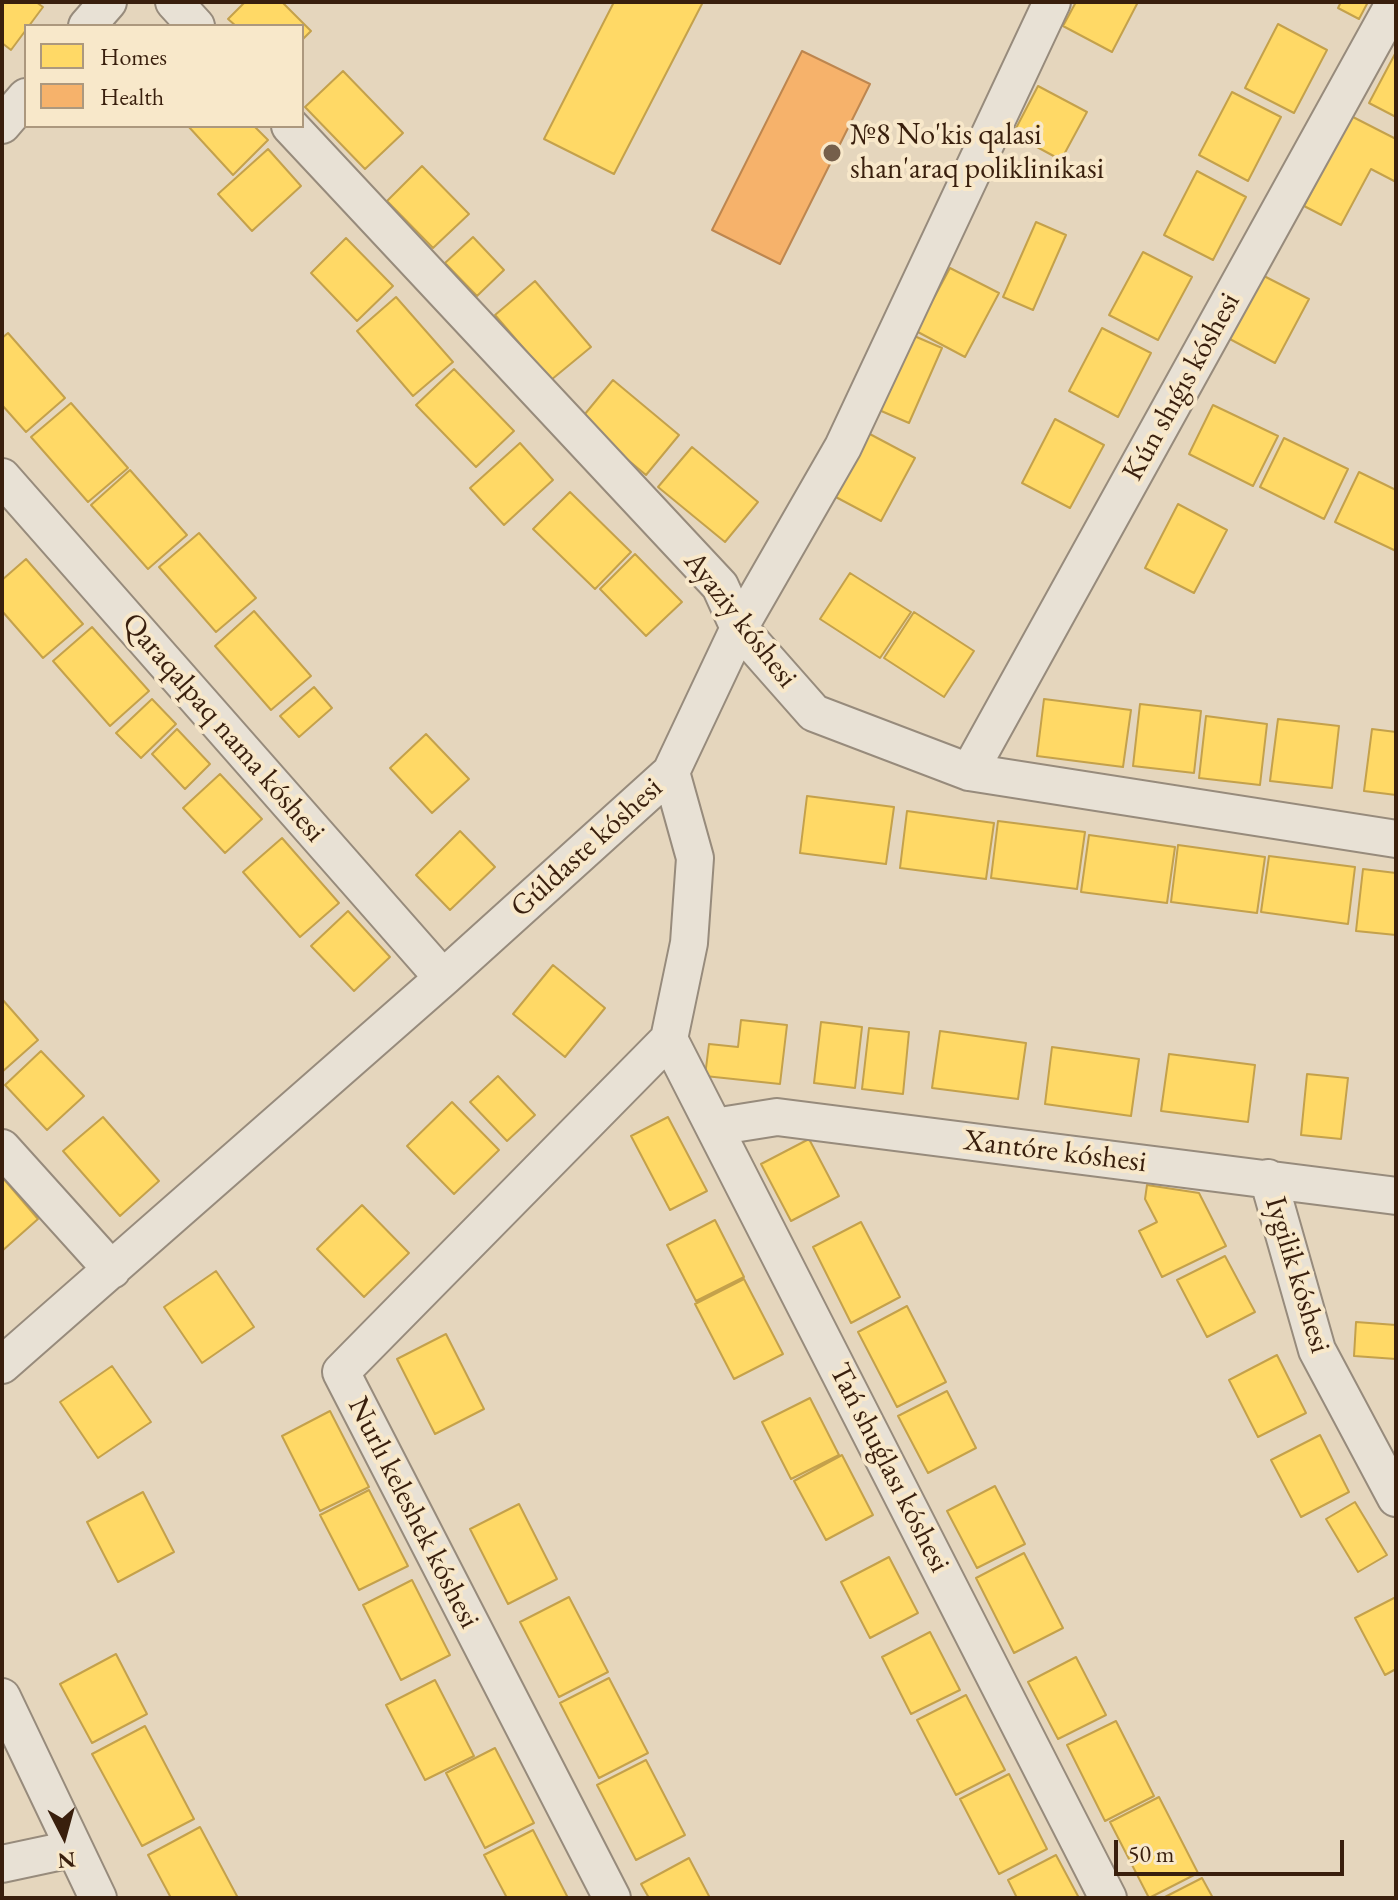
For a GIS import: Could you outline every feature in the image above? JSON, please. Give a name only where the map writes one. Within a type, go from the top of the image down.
[{"type":"street","points":[[89,24],[108,2]]},
{"type":"street","points":[[174,2],[194,24]]},
{"type":"street","name":"Gúldaste kóshesi","points":[[2,1365],[443,978],[671,772],[739,628],[843,447],[1052,2]]},
{"type":"street","name":"Kún shıǵıs kóshesi","points":[[969,772],[1395,2]]},
{"type":"street","points":[[2,125],[24,99]]},
{"type":"street","name":"Ayaziy kóshesi","points":[[292,128],[720,586],[739,628],[814,713],[969,772],[1396,839]]},
{"type":"street","name":"Qaraqalpaq nama kóshesi","points":[[2,477],[443,978]]},
{"type":"street","points":[[669,1039],[689,943],[695,858],[671,772]]},
{"type":"street","name":"Tań shuǵlası kóshesi","points":[[669,1039],[1108,1898]]},
{"type":"street","name":"Nurlı keleshek kóshesi","points":[[612,1898],[341,1372],[669,1039]]},
{"type":"street","name":"Xantóre kóshesi","points":[[714,1127],[777,1117],[1396,1196]]},
{"type":"street","points":[[2,1148],[112,1270]]},
{"type":"street","name":"Iygilik kóshesi","points":[[1268,1178],[1317,1350],[1396,1498]]},
{"type":"street","points":[[2,1697],[98,1898]]},
{"type":"street","points":[[2,1864],[72,1849]]},
{"type":"building: Homes","points":[[2,2],[36,2],[43,7],[30,24],[24,24],[24,33],[11,50],[2,43]]},
{"type":"building: Homes","points":[[245,2],[282,2],[304,24],[234,24],[228,19]]},
{"type":"building: Homes","points":[[614,2],[703,2],[614,174],[544,139]]},
{"type":"building: Homes","points":[[1076,2],[1138,2],[1112,52],[1063,26]]},
{"type":"building: Homes","points":[[1341,2],[1368,2],[1359,19],[1338,8]]},
{"type":"building: Homes","points":[[304,24],[311,31],[304,38]]},
{"type":"building: Homes","points":[[1278,24],[1327,50],[1294,113],[1245,88]]},
{"type":"building: Homes","points":[[1396,52],[1396,117],[1369,103]]},
{"type":"building: Homes","points":[[343,71],[403,133],[365,169],[305,107]]},
{"type":"building: Homes","points":[[1038,86],[1087,112],[1061,160],[1013,134]]},
{"type":"building: Homes","points":[[1232,92],[1281,117],[1248,181],[1199,155]]},
{"type":"building: Homes","points":[[1351,116],[1396,139],[1396,182],[1371,169],[1341,225],[1304,206]]},
{"type":"building: Homes","points":[[190,128],[256,128],[268,140],[233,175]]},
{"type":"building: Homes","points":[[268,149],[301,186],[252,231],[218,194]]},
{"type":"building: Homes","points":[[422,166],[469,214],[433,248],[387,201]]},
{"type":"building: Homes","points":[[1197,171],[1246,197],[1213,260],[1164,235]]},
{"type":"building: Homes","points":[[1036,222],[1066,235],[1033,310],[1003,297]]},
{"type":"building: Homes","points":[[473,237],[504,270],[477,296],[445,263]]},
{"type":"building: Homes","points":[[346,238],[393,286],[357,321],[311,273]]},
{"type":"building: Homes","points":[[1143,252],[1192,277],[1158,340],[1109,315]]},
{"type":"building: Homes","points":[[950,268],[999,293],[965,357],[916,331]]},
{"type":"building: Homes","points":[[1260,274],[1309,299],[1275,363],[1226,337]]},
{"type":"building: Homes","points":[[535,281],[591,347],[551,380],[495,315]]},
{"type":"building: Homes","points":[[396,297],[453,362],[413,396],[357,331]]},
{"type":"building: Homes","points":[[1102,328],[1151,353],[1118,417],[1069,391]]},
{"type":"building: Homes","points":[[8,333],[65,398],[26,432],[2,405],[2,338]]},
{"type":"building: Homes","points":[[912,335],[942,348],[909,423],[879,410]]},
{"type":"building: Homes","points":[[454,369],[514,431],[476,467],[416,405]]},
{"type":"building: Homes","points":[[613,380],[679,435],[646,475],[580,420]]},
{"type":"building: Homes","points":[[71,403],[128,468],[88,502],[31,437]]},
{"type":"building: Homes","points":[[1213,405],[1278,436],[1253,486],[1189,454]]},
{"type":"building: Homes","points":[[1055,419],[1104,445],[1070,508],[1022,483]]},
{"type":"building: Homes","points":[[866,432],[915,458],[881,521],[832,495]]},
{"type":"building: Homes","points":[[1284,438],[1348,469],[1324,519],[1260,487]]},
{"type":"building: Homes","points":[[520,443],[553,480],[504,525],[470,488]]},
{"type":"building: Homes","points":[[692,447],[758,502],[725,542],[658,487]]},
{"type":"building: Homes","points":[[130,470],[187,535],[148,569],[91,505]]},
{"type":"building: Homes","points":[[1359,472],[1396,490],[1396,551],[1335,522]]},
{"type":"building: Homes","points":[[570,492],[631,552],[595,589],[533,529]]},
{"type":"building: Homes","points":[[1178,504],[1227,530],[1194,593],[1145,568]]},
{"type":"building: Homes","points":[[199,533],[256,598],[216,632],[159,567]]},
{"type":"building: Homes","points":[[635,554],[682,602],[646,636],[600,589]]},
{"type":"building: Homes","points":[[26,559],[83,624],[43,658],[2,611],[2,580]]},
{"type":"building: Homes","points":[[850,573],[911,612],[880,658],[820,619]]},
{"type":"building: Homes","points":[[254,611],[311,676],[271,710],[215,646]]},
{"type":"building: Homes","points":[[914,612],[974,651],[944,697],[884,658]]},
{"type":"building: Homes","points":[[92,627],[149,691],[110,726],[53,661]]},
{"type":"building: Homes","points":[[314,687],[332,708],[299,737],[280,716]]},
{"type":"building: Homes","points":[[152,699],[176,724],[141,758],[116,733]]},
{"type":"building: Homes","points":[[1044,699],[1131,710],[1123,767],[1037,756]]},
{"type":"building: Homes","points":[[1140,704],[1201,711],[1194,773],[1133,766]]},
{"type":"building: Homes","points":[[1206,716],[1267,724],[1260,785],[1199,778]]},
{"type":"building: Homes","points":[[1278,719],[1339,726],[1332,788],[1270,781]]},
{"type":"building: Homes","points":[[177,729],[210,764],[185,789],[152,754]]},
{"type":"building: Homes","points":[[1372,729],[1396,732],[1396,795],[1364,791]]},
{"type":"building: Homes","points":[[426,734],[469,779],[432,813],[390,768]]},
{"type":"building: Homes","points":[[220,774],[262,819],[225,853],[183,808]]},
{"type":"building: Homes","points":[[807,796],[894,807],[886,864],[800,853]]},
{"type":"building: Homes","points":[[907,811],[994,823],[986,879],[900,868]]},
{"type":"building: Homes","points":[[998,821],[1085,832],[1077,889],[991,878]]},
{"type":"building: Homes","points":[[460,831],[495,867],[450,910],[416,875]]},
{"type":"building: Homes","points":[[1089,835],[1175,847],[1167,903],[1081,892]]},
{"type":"building: Homes","points":[[282,838],[339,903],[300,937],[243,872]]},
{"type":"building: Homes","points":[[1178,845],[1265,857],[1257,913],[1171,902]]},
{"type":"building: Homes","points":[[1269,856],[1355,867],[1348,924],[1261,912]]},
{"type":"building: Homes","points":[[1363,869],[1396,873],[1396,935],[1356,931]]},
{"type":"building: Homes","points":[[348,911],[390,957],[354,991],[311,946]]},
{"type":"building: Homes","points":[[553,965],[605,1008],[565,1057],[513,1014]]},
{"type":"building: Homes","points":[[2,999],[38,1040],[2,1072]]},
{"type":"building: Homes","points":[[741,1020],[787,1025],[780,1084],[705,1076],[709,1044],[738,1047]]},
{"type":"building: Homes","points":[[821,1022],[862,1027],[855,1088],[814,1083]]},
{"type":"building: Homes","points":[[869,1028],[909,1032],[903,1094],[862,1089]]},
{"type":"building: Homes","points":[[940,1031],[1026,1043],[1018,1099],[932,1088]]},
{"type":"building: Homes","points":[[1052,1047],[1139,1059],[1131,1116],[1045,1104]]},
{"type":"building: Homes","points":[[41,1051],[84,1096],[47,1130],[5,1085]]},
{"type":"building: Homes","points":[[1169,1054],[1255,1065],[1248,1122],[1161,1111]]},
{"type":"building: Homes","points":[[1307,1074],[1348,1078],[1341,1139],[1301,1135]]},
{"type":"building: Homes","points":[[498,1076],[535,1115],[507,1141],[470,1102]]},
{"type":"building: Homes","points":[[452,1102],[499,1150],[454,1194],[407,1146]]},
{"type":"building: Homes","points":[[103,1117],[159,1181],[120,1216],[63,1151]]},
{"type":"building: Homes","points":[[668,1117],[707,1191],[670,1210],[631,1136]]},
{"type":"building: Homes","points":[[809,1139],[839,1196],[791,1221],[761,1164]]},
{"type":"building: Homes","points":[[2,1177],[38,1219],[2,1251]]},
{"type":"building: Homes","points":[[1147,1185],[1199,1193],[1226,1246],[1162,1277],[1139,1231],[1157,1222],[1145,1199]]},
{"type":"building: Homes","points":[[362,1205],[409,1253],[364,1297],[317,1249]]},
{"type":"building: Homes","points":[[715,1220],[744,1277],[696,1301],[667,1245]]},
{"type":"building: Homes","points":[[861,1222],[900,1297],[851,1323],[813,1247]]},
{"type":"building: Homes","points":[[1225,1256],[1255,1312],[1207,1337],[1177,1280]]},
{"type":"building: Homes","points":[[216,1271],[254,1327],[202,1363],[164,1307]]},
{"type":"building: Homes","points":[[744,1279],[783,1354],[734,1379],[695,1304]]},
{"type":"building: Homes","points":[[907,1306],[946,1382],[897,1407],[858,1332]]},
{"type":"building: Homes","points":[[1356,1322],[1396,1325],[1396,1359],[1354,1356]]},
{"type":"building: Homes","points":[[446,1334],[484,1409],[435,1434],[397,1359]]},
{"type":"building: Homes","points":[[1277,1355],[1306,1413],[1258,1437],[1229,1380]]},
{"type":"building: Homes","points":[[112,1366],[151,1422],[98,1458],[60,1402]]},
{"type":"building: Homes","points":[[947,1391],[976,1448],[928,1473],[898,1416]]},
{"type":"building: Homes","points":[[810,1398],[839,1455],[791,1479],[762,1422]]},
{"type":"building: Homes","points":[[330,1411],[369,1487],[320,1511],[282,1436]]},
{"type":"building: Homes","points":[[1320,1435],[1349,1492],[1301,1517],[1271,1460]]},
{"type":"building: Homes","points":[[842,1455],[873,1515],[826,1540],[794,1481]]},
{"type":"building: Homes","points":[[995,1486],[1025,1544],[977,1568],[947,1511]]},
{"type":"building: Homes","points":[[369,1490],[408,1566],[359,1590],[320,1515]]},
{"type":"building: Homes","points":[[143,1492],[174,1552],[118,1582],[87,1522]]},
{"type":"building: Homes","points":[[1355,1502],[1387,1555],[1358,1572],[1326,1519]]},
{"type":"building: Homes","points":[[519,1504],[557,1579],[508,1604],[470,1529]]},
{"type":"building: Homes","points":[[1024,1553],[1063,1628],[1014,1653],[976,1578]]},
{"type":"building: Homes","points":[[889,1557],[918,1613],[870,1638],[841,1582]]},
{"type":"building: Homes","points":[[412,1580],[450,1655],[401,1680],[363,1605]]},
{"type":"building: Homes","points":[[569,1597],[608,1672],[559,1697],[520,1622]]},
{"type":"building: Homes","points":[[1396,1597],[1396,1669],[1385,1675],[1355,1618]]},
{"type":"building: Homes","points":[[930,1632],[960,1690],[911,1714],[882,1657]]},
{"type":"building: Homes","points":[[116,1654],[147,1714],[92,1743],[60,1684]]},
{"type":"building: Homes","points":[[1076,1657],[1106,1715],[1058,1739],[1028,1682]]},
{"type":"building: Homes","points":[[609,1678],[648,1753],[599,1778],[560,1703]]},
{"type":"building: Homes","points":[[435,1680],[474,1756],[425,1780],[386,1705]]},
{"type":"building: Homes","points":[[966,1695],[1005,1770],[956,1795],[917,1720]]},
{"type":"building: Homes","points":[[1116,1721],[1154,1796],[1105,1821],[1067,1745]]},
{"type":"building: Homes","points":[[145,1726],[194,1819],[142,1846],[92,1754]]},
{"type":"building: Homes","points":[[495,1748],[534,1823],[485,1848],[446,1773]]},
{"type":"building: Homes","points":[[646,1760],[685,1835],[636,1860],[597,1785]]},
{"type":"building: Homes","points":[[1009,1774],[1047,1849],[999,1874],[960,1799]]},
{"type":"building: Homes","points":[[1159,1797],[1198,1873],[1149,1898],[1110,1822]]},
{"type":"building: Homes","points":[[200,1827],[238,1898],[171,1898],[148,1855]]},
{"type":"building: Homes","points":[[533,1830],[568,1898],[507,1898],[484,1855]]},
{"type":"building: Homes","points":[[1056,1855],[1079,1898],[1017,1898],[1008,1880]]},
{"type":"building: Homes","points":[[689,1858],[710,1898],[649,1898],[641,1884]]},
{"type":"building: Homes","points":[[1202,1878],[1213,1898],[1163,1898]]},
{"type":"building: Health","points":[[802,51],[870,84],[780,264],[712,230]]},
{"type":"place","name":"№8 No'kis qalasi shan'araq poliklinikasi","points":[[832,153]]}]
